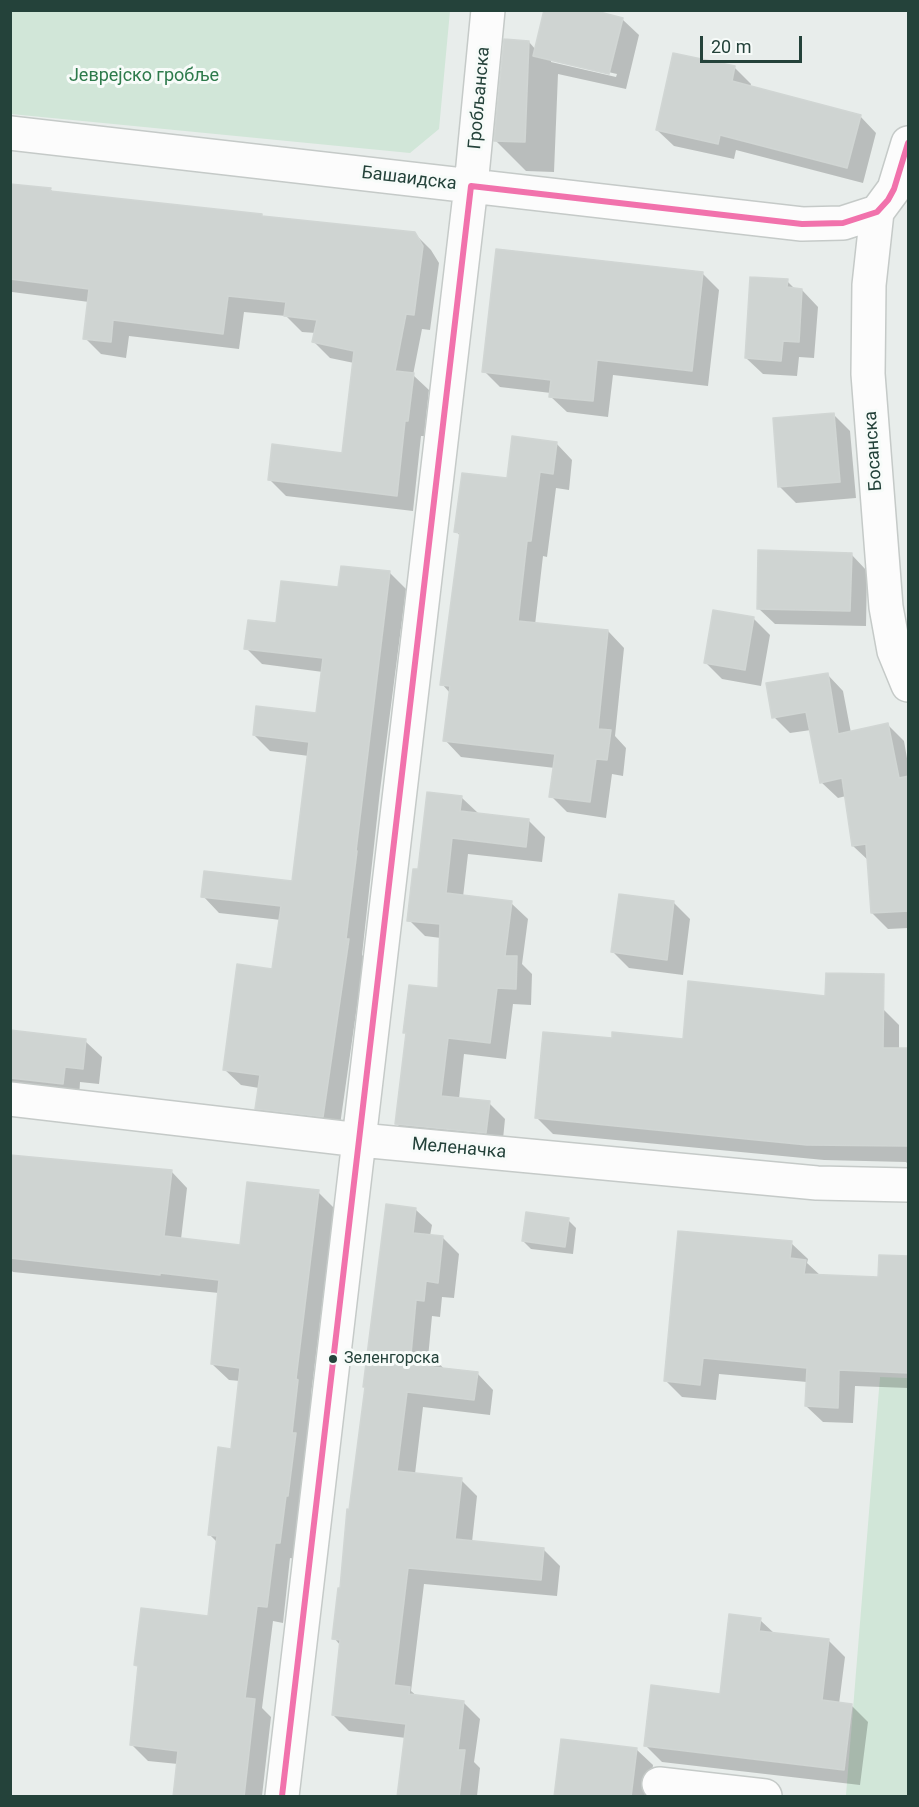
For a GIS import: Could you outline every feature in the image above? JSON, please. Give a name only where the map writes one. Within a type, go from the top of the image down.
[{"type":"street","name":"Гробљанска","points":[[471,186],[488,10]]},
{"type":"street","name":"Башаидска","points":[[10,133],[802,224],[843,223],[877,212]]},
{"type":"street","points":[[877,212],[894,189],[909,143]]},
{"type":"street","points":[[282,1797],[471,186]]},
{"type":"street","name":"Босанска","points":[[877,212],[869,285],[869,386],[886,607],[894,651],[909,685]]},
{"type":"street","name":"Меленачка","points":[[10,1099],[360,1140],[817,1183],[909,1185]]},
{"type":"street","points":[[659,1784],[765,1797]]},
{"type":"green space","name":"Јеврејско гробље","points":[[11,10],[450,11],[439,129],[410,153],[11,114]]},
{"type":"green space","points":[[880,1377],[908,1378],[908,1796],[846,1795]]},
{"type":"building","points":[[544,10],[592,10],[623,18],[609,74],[533,56]]},
{"type":"building","points":[[504,39],[529,41],[525,142],[494,141]]},
{"type":"building","points":[[673,53],[735,66],[732,81],[861,115],[847,168],[720,135],[718,144],[656,130]]},
{"type":"building","points":[[10,184],[51,188],[50,191],[415,232],[423,246],[414,315],[406,314],[395,371],[414,373],[408,421],[405,421],[397,496],[268,480],[272,444],[342,453],[354,351],[312,342],[317,320],[284,316],[286,302],[228,296],[223,334],[113,320],[111,342],[83,339],[89,289],[10,279]]},
{"type":"building","points":[[496,249],[703,272],[692,371],[597,360],[593,401],[549,397],[551,380],[482,372]]},
{"type":"building","points":[[750,277],[788,279],[787,287],[802,289],[799,342],[783,341],[781,361],[745,358]]},
{"type":"building","points":[[834,413],[840,482],[778,487],[773,418]]},
{"type":"building","points":[[512,436],[557,442],[553,474],[540,472],[531,541],[527,541],[518,621],[608,630],[598,729],[611,730],[607,760],[596,759],[590,802],[549,797],[555,754],[443,741],[450,686],[440,685],[460,533],[454,532],[462,473],[507,478]]},
{"type":"building","points":[[758,550],[852,553],[850,611],[757,609]]},
{"type":"building","points":[[341,566],[390,571],[346,939],[349,939],[323,1117],[255,1109],[260,1075],[223,1070],[237,964],[272,969],[281,906],[201,897],[204,871],[292,881],[309,742],[253,735],[256,706],[316,713],[323,658],[244,649],[248,620],[276,623],[281,581],[338,587]]},
{"type":"building","points":[[713,610],[754,617],[745,670],[704,663]]},
{"type":"building","points":[[828,673],[838,734],[888,723],[899,778],[909,776],[909,911],[871,913],[866,844],[852,846],[842,778],[820,783],[806,712],[772,718],[766,683]]},
{"type":"building","points":[[427,792],[462,796],[460,811],[529,819],[526,847],[452,838],[446,893],[512,901],[505,956],[517,956],[516,989],[497,988],[490,1043],[448,1038],[441,1096],[490,1101],[486,1133],[395,1124],[406,1033],[403,1033],[409,985],[438,988],[440,924],[407,921],[413,869],[418,869]]},
{"type":"building","points":[[619,894],[674,901],[667,960],[611,952]]},
{"type":"building","points":[[826,973],[884,974],[883,1048],[909,1048],[909,1146],[807,1145],[535,1118],[543,1032],[612,1038],[612,1032],[683,1039],[688,981],[825,996]]},
{"type":"building","points":[[10,1030],[86,1039],[83,1069],[65,1067],[63,1084],[10,1078]]},
{"type":"building","points":[[10,1155],[172,1170],[164,1236],[240,1245],[247,1182],[319,1190],[296,1379],[298,1380],[292,1433],[296,1433],[288,1496],[286,1496],[280,1543],[275,1543],[267,1607],[257,1606],[245,1698],[255,1699],[244,1797],[173,1797],[178,1751],[130,1745],[138,1666],[134,1665],[141,1608],[208,1616],[217,1536],[208,1535],[218,1447],[231,1449],[240,1368],[211,1364],[219,1280],[10,1258]]},
{"type":"building","points":[[386,1204],[416,1208],[413,1233],[443,1236],[438,1283],[426,1281],[424,1301],[416,1300],[411,1354],[434,1357],[433,1367],[478,1372],[474,1400],[407,1392],[397,1471],[462,1478],[455,1539],[544,1548],[541,1580],[408,1568],[394,1685],[410,1687],[409,1694],[464,1701],[458,1750],[465,1750],[459,1797],[397,1797],[406,1724],[332,1715],[340,1640],[332,1639]]},
{"type":"building","points":[[526,1212],[569,1218],[565,1247],[522,1241]]},
{"type":"building","points":[[678,1231],[792,1241],[790,1258],[806,1260],[804,1274],[878,1277],[879,1255],[909,1256],[909,1373],[839,1370],[838,1408],[805,1406],[807,1368],[703,1358],[700,1385],[664,1381]]},
{"type":"building","points":[[729,1614],[761,1618],[759,1631],[829,1639],[822,1700],[852,1704],[844,1770],[644,1746],[651,1685],[720,1694]]},
{"type":"building","points":[[561,1739],[637,1748],[631,1797],[554,1797]]},
{"type":"transit line","points":[[282,1796],[471,186],[802,224],[843,223],[877,212],[888,200],[894,189],[908,143]]},
{"type":"place","name":"Зеленгорска","points":[[333,1359]]}]
